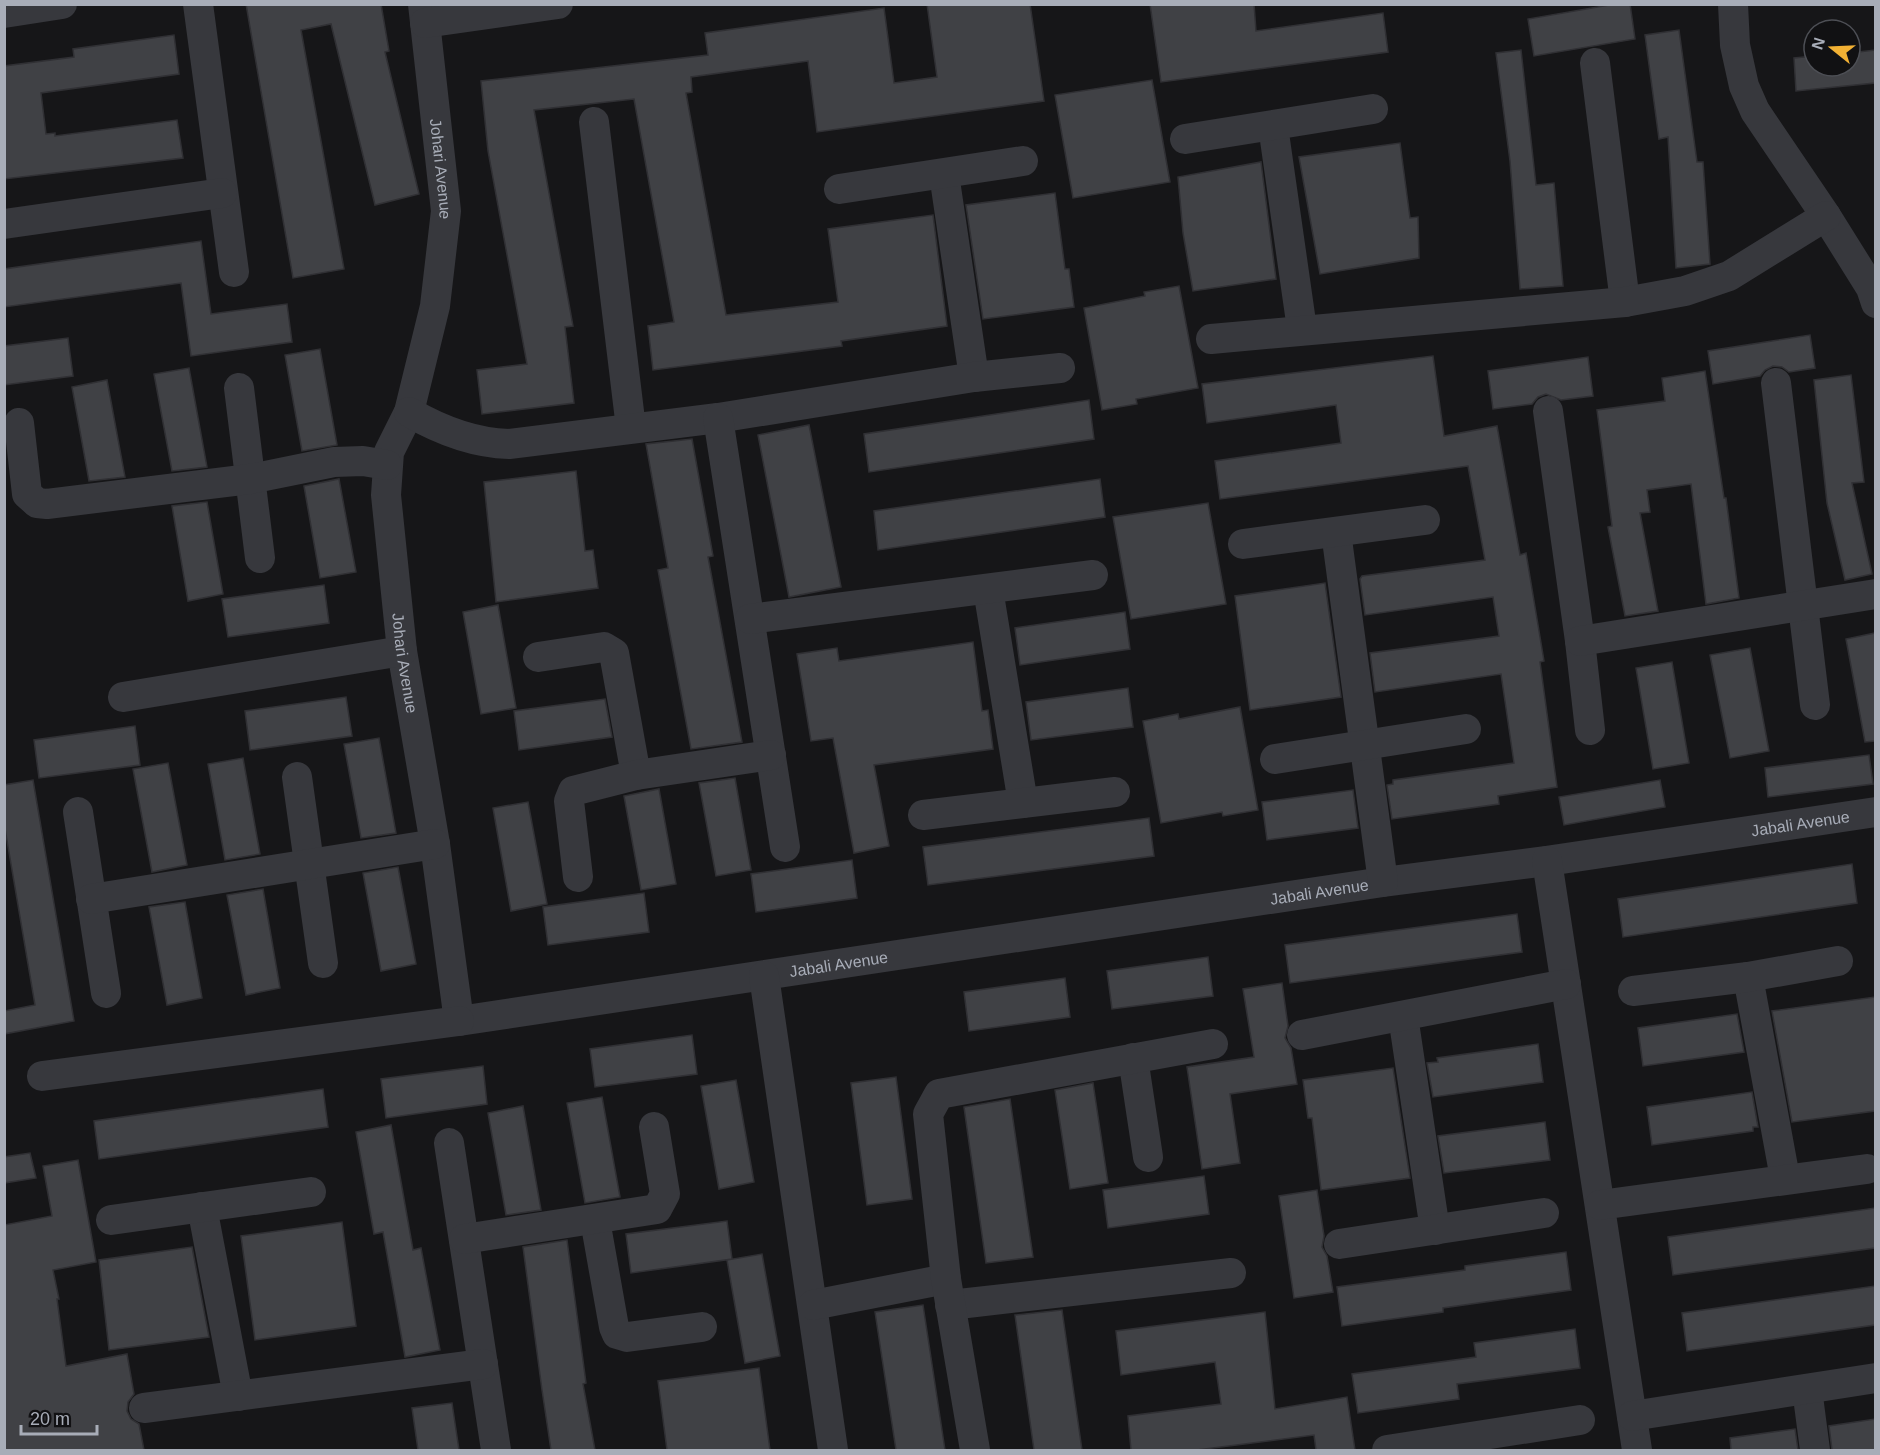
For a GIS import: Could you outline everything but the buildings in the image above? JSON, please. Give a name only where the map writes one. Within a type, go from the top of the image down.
[{"type":"street","points":[[4,13],[62,4]]},
{"type":"street","points":[[198,4],[234,272]]},
{"type":"street","points":[[424,14],[558,4]]},
{"type":"street","points":[[1733,4],[1735,45],[1744,87],[1755,111],[1826,216],[1871,288],[1875,303]]},
{"type":"street","name":"Johari Avenue","points":[[424,14],[446,211],[435,306],[409,412],[389,452],[386,495],[402,651],[435,844],[459,1022]]},
{"type":"street","points":[[1595,63],[1626,302]]},
{"type":"street","points":[[1185,139],[1373,109]]},
{"type":"street","points":[[594,122],[631,428]]},
{"type":"street","points":[[1273,126],[1302,329]]},
{"type":"street","points":[[839,189],[1023,161]]},
{"type":"street","points":[[944,174],[974,376]]},
{"type":"street","points":[[4,224],[222,193]]},
{"type":"street","points":[[1211,339],[1302,329],[1626,302],[1685,291],[1728,276],[1826,216]]},
{"type":"street","points":[[409,412],[446,431],[490,443],[509,444],[718,418],[974,376],[1060,368]]},
{"type":"street","points":[[1776,383],[1801,606],[1815,705]]},
{"type":"street","points":[[239,388],[260,558]]},
{"type":"street","points":[[1548,411],[1590,730]]},
{"type":"street","points":[[718,418],[785,847]]},
{"type":"street","points":[[19,423],[27,494],[37,503],[55,505],[250,478],[345,461],[387,465]]},
{"type":"street","points":[[1243,543],[1425,520]]},
{"type":"street","points":[[1336,532],[1383,882]]},
{"type":"street","points":[[750,619],[1093,575]]},
{"type":"street","points":[[988,589],[1023,803]]},
{"type":"street","points":[[1580,641],[1875,594]]},
{"type":"street","points":[[538,657],[604,647],[614,653],[636,775]]},
{"type":"street","points":[[123,697],[402,651]]},
{"type":"street","points":[[1275,759],[1466,729]]},
{"type":"street","points":[[578,877],[570,801],[573,791],[636,775],[771,755]]},
{"type":"street","points":[[297,777],[323,963]]},
{"type":"street","points":[[923,815],[1115,792]]},
{"type":"street","points":[[78,812],[106,993]]},
{"type":"street","name":"Jabali Avenue","points":[[764,976],[1383,882],[1547,861],[1875,812]]},
{"type":"street","points":[[92,898],[435,844]]},
{"type":"street","points":[[1547,861],[1637,1450]]},
{"type":"street","points":[[1633,991],[1748,976],[1838,961]]},
{"type":"street","points":[[42,1076],[459,1022],[764,976],[833,1450]]},
{"type":"street","points":[[1748,976],[1785,1178]]},
{"type":"street","points":[[1302,1035],[1566,984]]},
{"type":"street","points":[[1403,1016],[1435,1230]]},
{"type":"street","points":[[975,1450],[948,1292],[928,1114],[939,1094],[1213,1044]]},
{"type":"street","points":[[1133,1058],[1148,1157]]},
{"type":"street","points":[[464,1239],[596,1220],[651,1210],[661,1205],[665,1194],[654,1127]]},
{"type":"street","points":[[449,1143],[496,1450]]},
{"type":"street","points":[[1600,1205],[1785,1178],[1867,1169]]},
{"type":"street","points":[[111,1220],[311,1192]]},
{"type":"street","points":[[202,1208],[238,1396]]},
{"type":"street","points":[[1339,1244],[1544,1213]]},
{"type":"street","points":[[596,1220],[617,1334],[627,1336],[702,1327]]},
{"type":"street","points":[[813,1305],[948,1292],[1231,1273]]},
{"type":"street","points":[[144,1408],[483,1365]]},
{"type":"street","points":[[1632,1416],[1875,1378]]},
{"type":"street","points":[[1807,1389],[1815,1450]]},
{"type":"street","points":[[1387,1450],[1480,1443],[1580,1420]]}]
